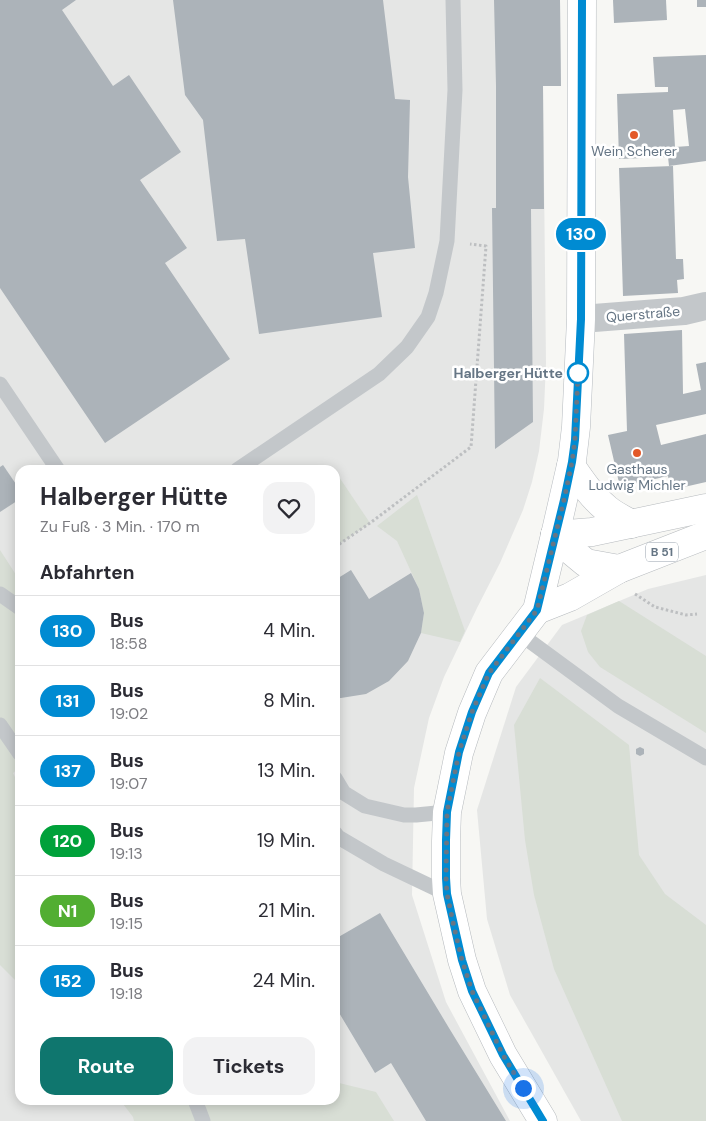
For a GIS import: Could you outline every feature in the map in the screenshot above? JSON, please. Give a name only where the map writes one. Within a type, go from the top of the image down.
[{"type":"main road","points":[[543,1121],[503,1055],[472,991],[462,960],[447,894],[447,812],[459,752],[472,712],[489,673],[537,610],[571,466],[575,440],[581,319],[582,0]]},
{"type":"main road","points":[[571,466],[587,489],[608,510],[631,524]]},
{"type":"main road","points":[[555,535],[592,532],[706,508]]},
{"type":"main road","points":[[555,535],[586,562],[619,569]]},
{"type":"main road","name":"B 51","points":[[537,610],[570,597],[619,569],[706,535]]},
{"type":"street","name":"Querstraße","points":[[581,319],[684,311],[706,306]]},
{"type":"lane","points":[[244,465],[379,374],[407,347],[428,317],[436,293],[447,241],[455,90],[453,0]]},
{"type":"lane","points":[[0,384],[55,465]]},
{"type":"lane","points":[[0,594],[15,604]]},
{"type":"lane","points":[[520,634],[618,706],[706,758]]},
{"type":"lane","points":[[0,724],[15,746]]},
{"type":"lane","points":[[340,786],[344,793],[365,806],[404,815],[447,812]]},
{"type":"lane","points":[[340,838],[384,864],[447,894]]},
{"type":"lane","points":[[196,1105],[203,1121]]},
{"type":"path","points":[[340,544],[471,447],[486,246],[447,241]]},
{"type":"path","points":[[632,593],[655,607],[686,615],[697,614]]},
{"type":"shaded area","points":[[0,0],[560,0],[561,86],[543,86],[546,363],[544,409],[539,451],[523,510],[500,563],[444,677],[429,718],[414,788],[412,895],[446,1002],[510,1121],[0,1121]]},
{"type":"shaded area","points":[[340,478],[370,523],[340,544]]},
{"type":"shaded area","points":[[417,495],[465,631],[460,642],[421,633],[424,613],[419,589],[397,541],[377,526]]},
{"type":"shaded area","points":[[0,550],[15,573],[15,771],[13,773],[15,777],[15,980],[0,965]]},
{"type":"shaded area","points":[[706,575],[706,1121],[581,1121],[510,995],[487,919],[477,810],[516,687],[562,625],[648,589]]},
{"type":"shaded area","points":[[619,601],[706,656],[706,733],[600,667],[588,652],[581,631],[587,615]]},
{"type":"shaded area","points":[[540,678],[629,745],[639,855],[665,894],[706,925],[706,1121],[622,1121],[554,969],[534,895],[525,840],[514,725]]},
{"type":"shaded area","points":[[340,1083],[376,1092],[394,1121],[134,1121],[124,1105],[340,1105]]},
{"type":"building","points":[[0,0],[76,0],[62,10],[113,86],[129,75],[181,152],[140,180],[187,248],[165,263],[230,359],[105,443],[0,288]]},
{"type":"building","points":[[173,0],[383,0],[395,99],[410,100],[408,177],[415,248],[373,253],[382,317],[259,334],[245,239],[217,241],[203,120],[185,95]]},
{"type":"building","points":[[494,0],[560,0],[561,86],[543,86],[544,209],[531,209],[533,422],[495,449],[492,208],[496,208]]},
{"type":"building","points":[[613,0],[666,0],[667,20],[614,23]]},
{"type":"building","points":[[697,0],[706,0],[706,7],[697,7]]},
{"type":"building","points":[[706,55],[706,161],[669,166],[668,157],[619,159],[617,94],[668,92],[668,87],[655,87],[653,57]],"holes":[[[685,109],[689,146],[675,147],[673,110]]]},
{"type":"building","points":[[673,166],[676,259],[683,259],[684,279],[677,280],[678,293],[623,296],[619,168]]},
{"type":"building","points":[[682,330],[683,394],[701,390],[696,364],[706,362],[706,414],[656,425],[661,445],[706,434],[706,482],[671,490],[668,476],[620,487],[608,435],[627,431],[624,334]]},
{"type":"building","points":[[3,465],[15,483],[15,502],[0,512],[0,467]]},
{"type":"building","points":[[351,570],[369,599],[411,573],[419,589],[424,613],[421,633],[408,661],[389,681],[366,694],[341,698],[340,698],[340,577]]},
{"type":"building","points":[[640,747],[644,749],[644,754],[640,756],[636,754],[636,749]]},
{"type":"building","points":[[380,913],[506,1121],[426,1121],[391,1063],[375,1073],[340,1014],[340,936]]},
{"type":"bus line","name":"130","points":[[543,1121],[503,1055],[472,991],[462,960],[447,894],[446,840],[447,812],[459,752],[472,712],[489,673],[537,610],[572,462],[575,440],[581,319],[582,0]]},
{"type":"place","name":"Wein Scherer","points":[[634,135]]},
{"type":"place","name":"Halberger Hütte","points":[[578,373]]},
{"type":"place","name":"Gasthaus Ludwig Michler","points":[[637,453]]},
{"type":"route","points":[[523,1088],[503,1055],[472,991],[462,960],[447,894],[447,812],[459,752],[472,712],[489,673],[537,610],[572,462],[575,440],[578,373]]}]
